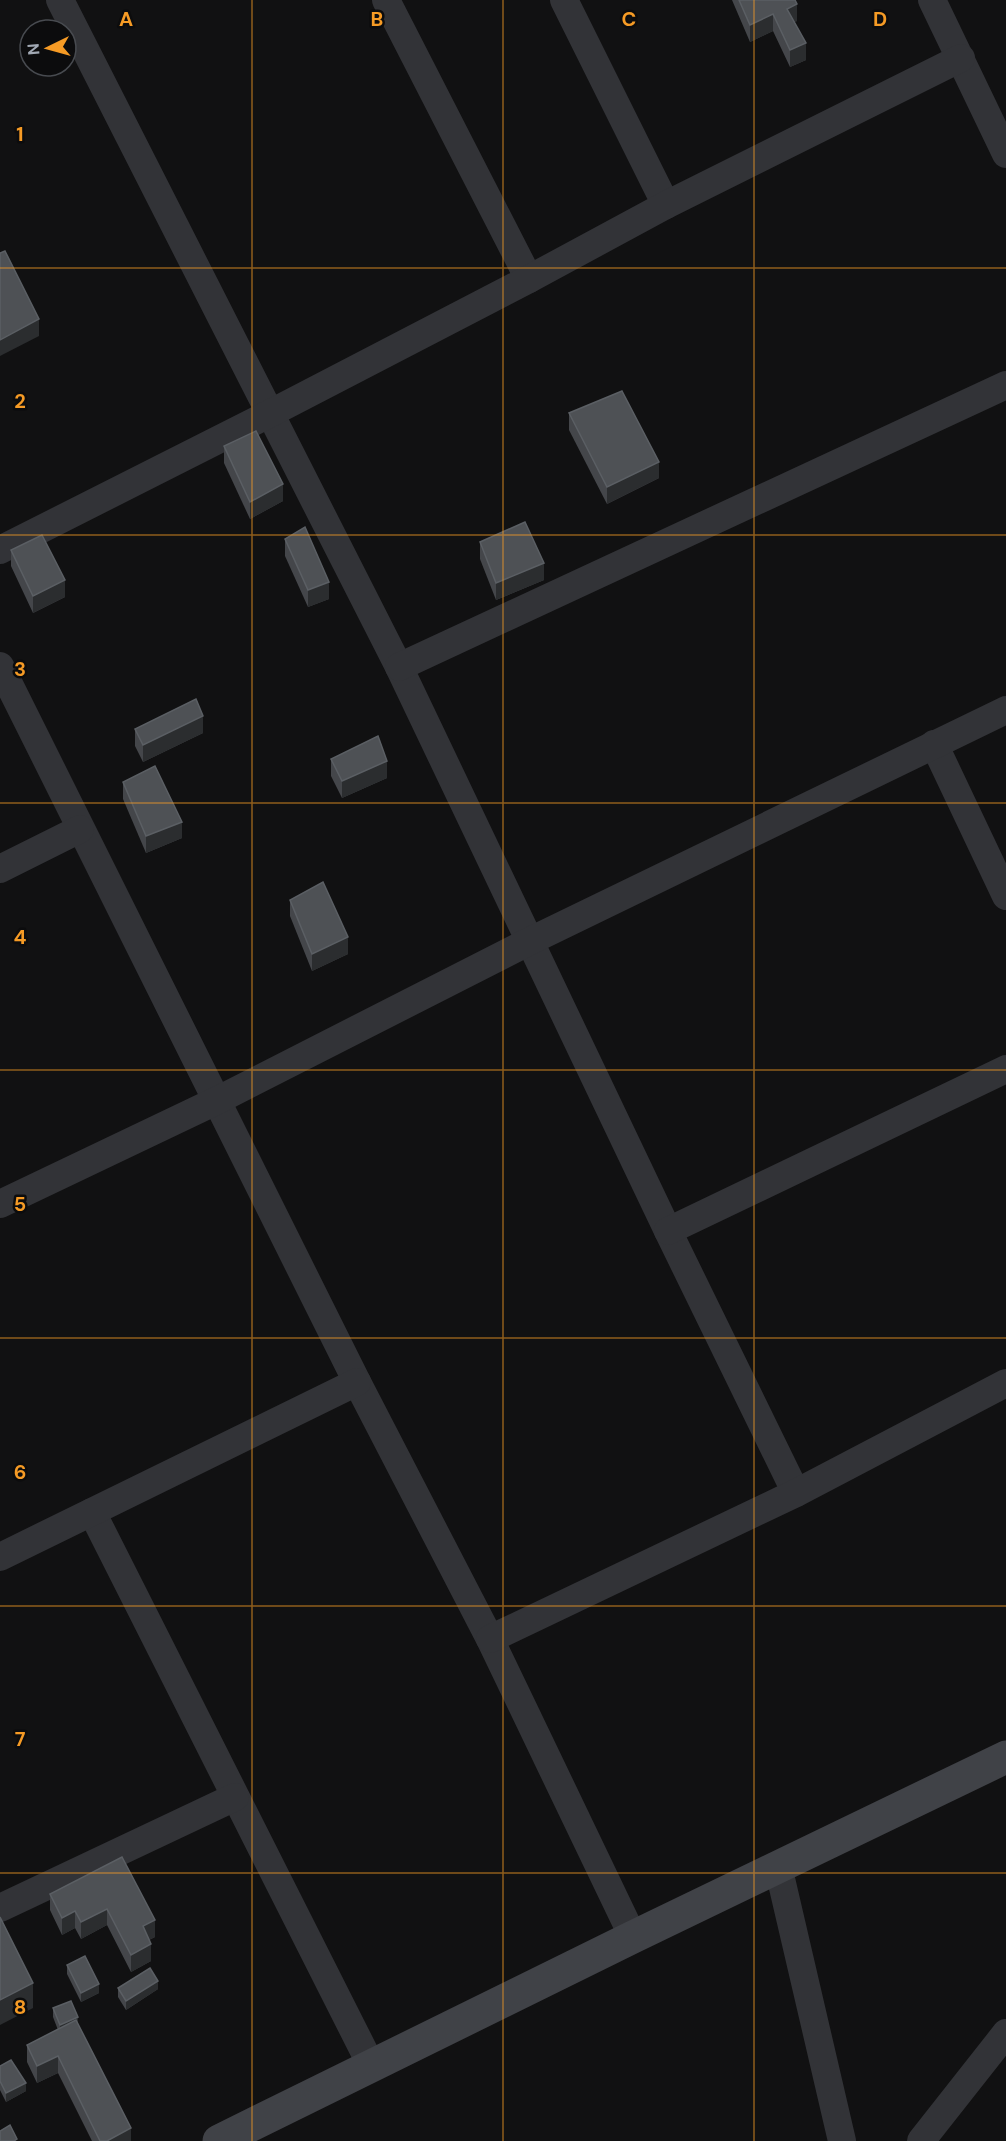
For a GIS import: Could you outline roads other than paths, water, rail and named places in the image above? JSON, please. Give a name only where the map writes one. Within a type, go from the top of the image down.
[{"type":"street","points":[[60,0],[399,667],[668,1231],[796,1493]]},
{"type":"street","points":[[386,0],[529,279]]},
{"type":"street","points":[[564,0],[666,205]]},
{"type":"street","points":[[932,0],[1006,154]]},
{"type":"street","points":[[0,550],[269,414],[666,205],[961,58]]},
{"type":"street","points":[[399,667],[1006,385]]},
{"type":"street","points":[[0,666],[357,1382],[490,1639],[633,1937]]},
{"type":"street","points":[[0,1204],[216,1101],[530,941],[1006,710]]},
{"type":"street","points":[[934,744],[1006,896]]},
{"type":"street","points":[[0,869],[80,829]]},
{"type":"street","points":[[668,1231],[1006,1069]]},
{"type":"street","points":[[0,1557],[357,1382]]},
{"type":"street","points":[[490,1639],[796,1493],[1006,1383]]},
{"type":"street","points":[[92,1512],[371,2066]]},
{"type":"street","points":[[219,2141],[778,1866],[1006,1757]]},
{"type":"street","points":[[0,1908],[235,1797]]},
{"type":"street","points":[[778,1866],[842,2141]]},
{"type":"street","points":[[921,2141],[1006,2033]]}]
